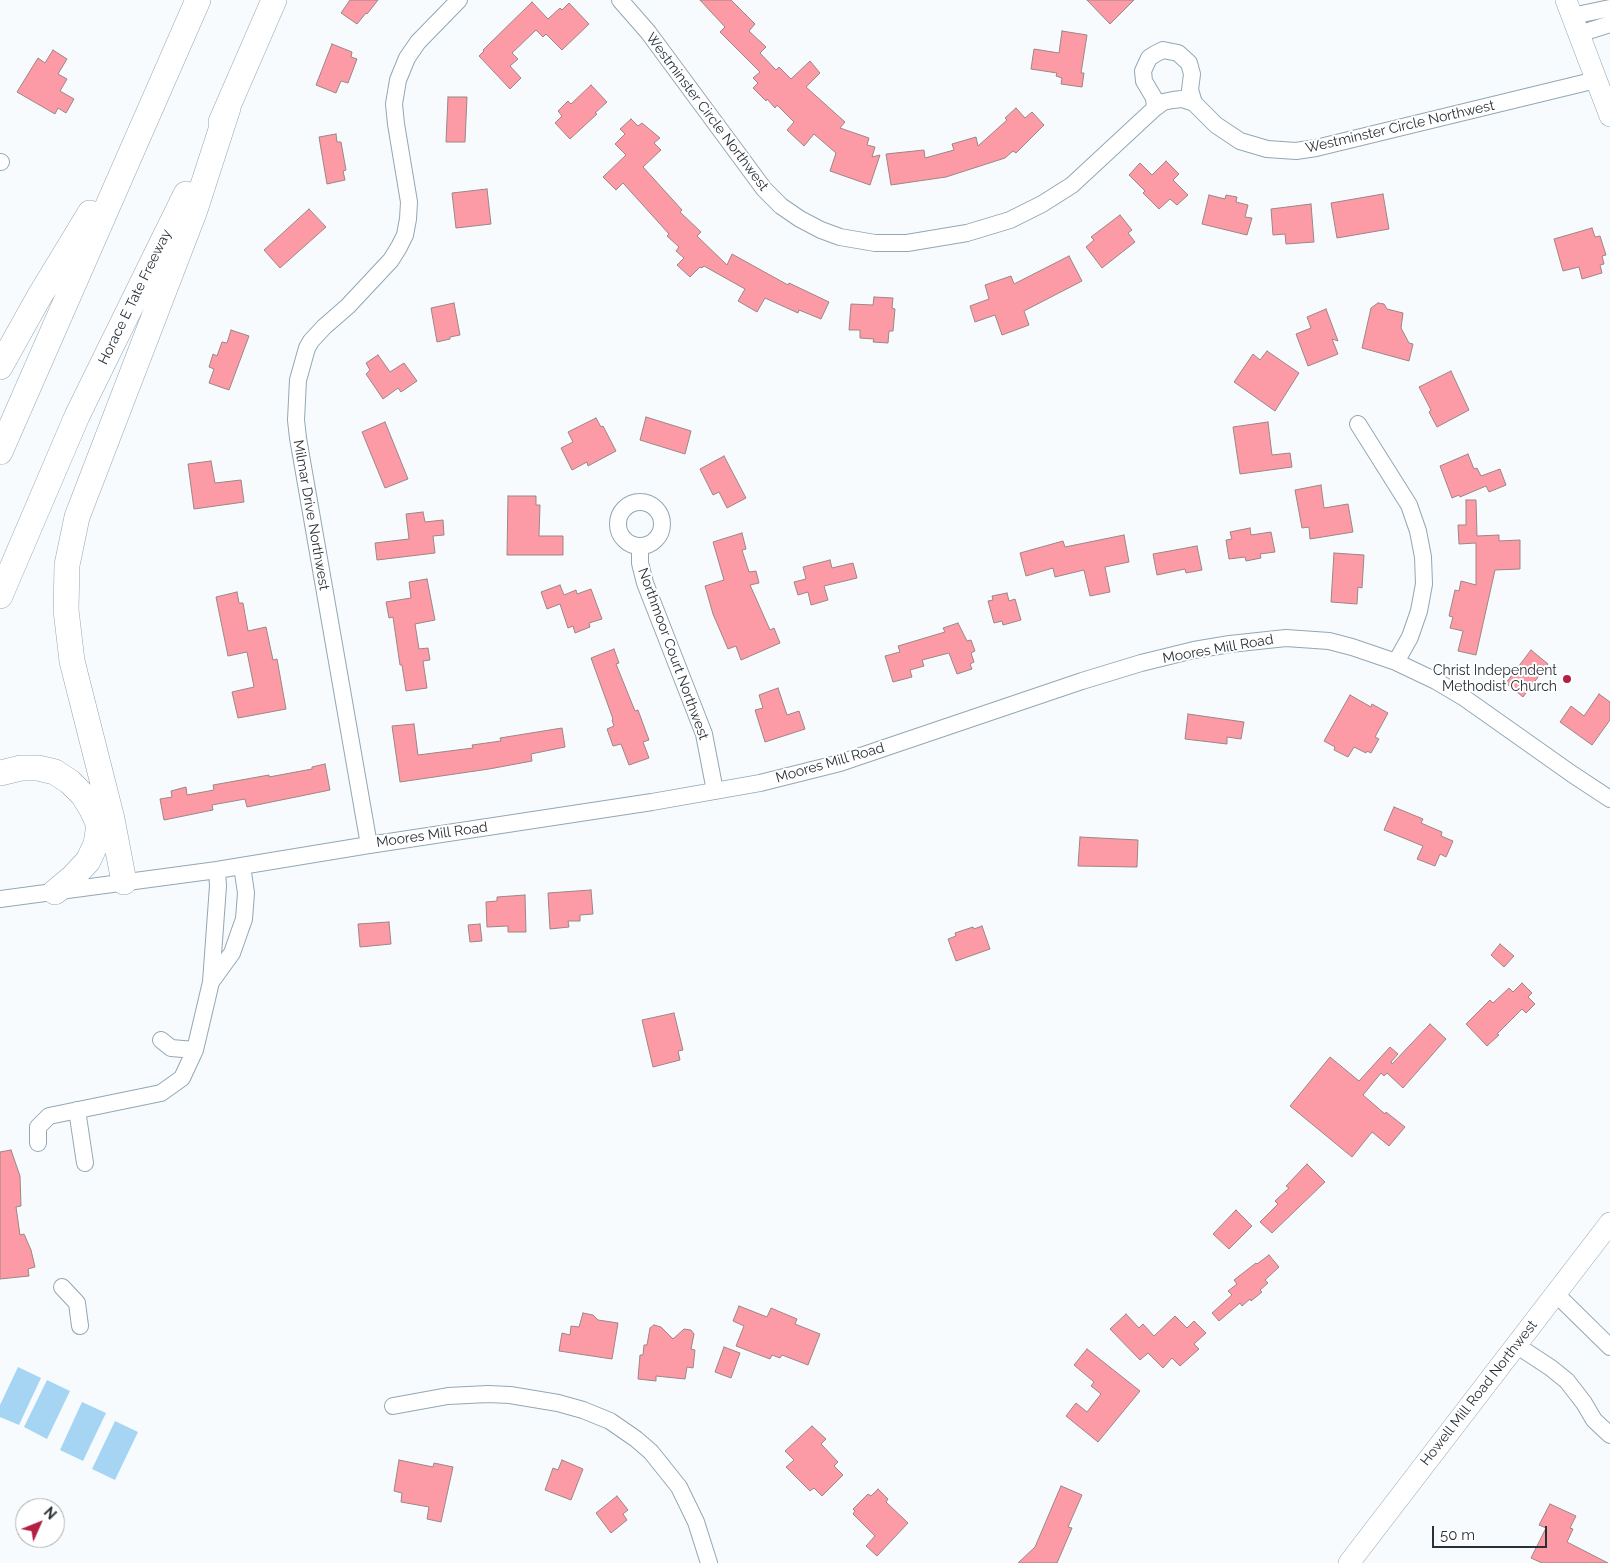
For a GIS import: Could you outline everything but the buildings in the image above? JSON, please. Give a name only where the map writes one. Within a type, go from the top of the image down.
[{"type":"highway","points":[[0,452],[198,0]]},
{"type":"highway","name":"Horace E Tate Freeway","points":[[0,596],[77,416],[228,108],[274,0]]},
{"type":"highway","points":[[116,884],[112,819],[72,661],[66,610],[67,565],[77,517],[195,210],[228,108]]},
{"type":"highway","points":[[0,367],[84,222],[131,151]]},
{"type":"highway","points":[[0,773],[21,768],[38,768],[54,772],[70,782],[83,795],[99,825],[116,884]]},
{"type":"highway","points":[[56,892],[88,861],[96,844],[99,825]]},
{"type":"main road","points":[[1573,17],[1610,116]]},
{"type":"main road","name":"Howell Mill Road Northwest","points":[[1349,1563],[1610,1223]]},
{"type":"street","name":"Milmar Drive Northwest","points":[[369,844],[298,438],[296,420],[298,380],[307,348],[311,341],[348,306],[391,260],[405,235],[409,202],[394,104],[398,80],[407,58],[418,42],[459,0]]},
{"type":"street","name":"Westminster Circle Northwest","points":[[620,0],[648,32],[764,190],[781,206],[821,230],[840,237],[874,243],[907,243],[967,234],[1010,220],[1042,204],[1072,184],[1163,102],[1182,99],[1194,103],[1216,126],[1240,140],[1268,149],[1296,151],[1316,148],[1596,80]]},
{"type":"street","points":[[1573,17],[1610,8]]},
{"type":"street","points":[[1573,17],[1610,24]]},
{"type":"street","points":[[1155,108],[1154,98],[1144,81],[1143,71],[1149,58],[1163,50],[1178,53],[1189,63],[1192,74],[1190,90],[1194,103]]},
{"type":"street","points":[[1358,424],[1409,505],[1424,557],[1424,584],[1420,611],[1410,637],[1396,662]]},
{"type":"street","name":"Northmoor Court Northwest","points":[[640,546],[640,563],[645,583],[704,734],[715,792]]},
{"type":"street","name":"Moores Mill Road","points":[[0,899],[217,870],[369,844],[715,792],[830,766],[1082,681],[1141,664],[1194,650],[1286,638],[1352,646],[1396,662],[1436,681],[1463,697],[1610,799]]},
{"type":"street","points":[[212,982],[232,953],[244,919],[246,893],[242,866]]},
{"type":"street","points":[[38,1143],[38,1127],[49,1116],[161,1093],[182,1078],[195,1050],[212,982],[218,886],[217,870]]},
{"type":"street","points":[[161,1040],[171,1048],[195,1050]]},
{"type":"street","points":[[77,1110],[85,1163]]},
{"type":"street","points":[[62,1287],[77,1304],[80,1326]]},
{"type":"street","points":[[1556,1294],[1610,1347]]},
{"type":"street","points":[[1516,1345],[1567,1381],[1584,1402],[1594,1420],[1610,1435]]},
{"type":"street","points":[[393,1406],[448,1396],[510,1395],[558,1403],[583,1410],[610,1421],[651,1452],[679,1487],[696,1522],[709,1563]]},
{"type":"shaded area","points":[[18,1367],[41,1378],[19,1425],[0,1417],[0,1405]]},
{"type":"shaded area","points":[[47,1380],[70,1391],[47,1439],[24,1427]]},
{"type":"shaded area","points":[[82,1402],[106,1413],[83,1461],[60,1450]]},
{"type":"shaded area","points":[[115,1421],[138,1432],[115,1480],[92,1469]]},
{"type":"place","name":"Christ Independent Methodist Church","points":[[1567,679]]}]
